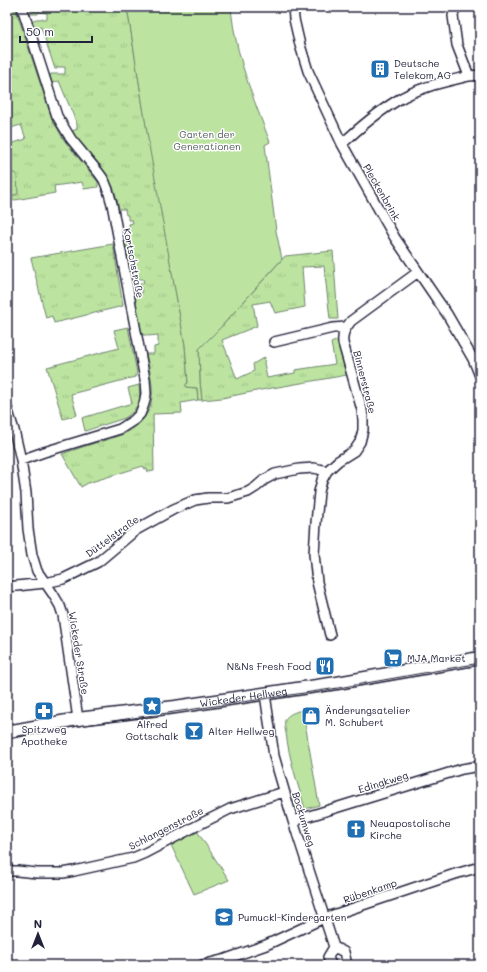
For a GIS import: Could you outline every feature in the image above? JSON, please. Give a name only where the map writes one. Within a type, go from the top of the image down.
[{"type":"main road","name":"Wickeder Hellweg","points":[[7,732],[78,719],[175,707],[350,681],[480,658]]},
{"type":"street","name":"Kortschstraße","points":[[21,460],[120,429],[140,414],[146,394],[145,379],[112,204],[108,190],[104,180],[71,139],[57,116],[22,7]]},
{"type":"street","name":"Pleckenbrink","points":[[293,7],[300,45],[308,71],[342,144],[396,238],[447,314],[473,359],[480,376]]},
{"type":"street","points":[[455,7],[453,16],[457,45],[469,76]]},
{"type":"street","points":[[342,144],[381,111],[399,99],[440,83],[480,75]]},
{"type":"street","points":[[274,342],[333,328],[346,327],[351,321],[418,272]]},
{"type":"street","name":"Binnerstraße","points":[[330,635],[317,582],[314,554],[319,492],[322,480],[327,471],[338,461],[354,451],[360,442],[363,430],[362,410],[343,343],[343,335],[346,327]]},
{"type":"street","name":"Wickeder Straße","points":[[7,408],[21,460],[32,555],[37,571],[53,594],[63,615],[78,719]]},
{"type":"street","name":"Düttelstraße","points":[[7,587],[45,583],[63,579],[98,562],[136,530],[174,509],[195,500],[208,498],[228,498],[248,492],[275,474],[299,469],[314,468],[327,471]]},
{"type":"street","name":"Bockumweg","points":[[265,694],[274,756],[284,792],[334,947],[344,952],[347,965]]},
{"type":"street","name":"Edingkweg","points":[[293,820],[462,769],[480,766]]},
{"type":"street","name":"Schlangenstraße","points":[[7,871],[63,873],[133,858],[146,853],[230,809],[284,792]]},
{"type":"street","name":"Rübenkamp","points":[[202,965],[266,944],[324,918],[480,867]]},
{"type":"street","name":"Bockumweg","points":[[331,965],[328,957],[334,947]]},
{"type":"green space","points":[[7,7],[15,7],[52,119],[64,140],[98,182],[98,187],[84,189],[82,182],[54,186],[55,193],[7,200],[7,145],[26,139],[21,125],[7,129]]},
{"type":"green space","points":[[35,7],[127,7],[185,345],[188,383],[186,387],[197,388],[198,400],[181,403],[182,413],[153,414],[154,471],[148,472],[143,466],[88,483],[81,487],[62,454],[124,434],[134,428],[147,414],[151,403],[152,391],[146,354],[154,354],[154,347],[158,346],[158,335],[142,335],[134,294],[142,293],[140,283],[144,283],[143,279],[139,279],[137,276],[131,276],[124,234],[130,232],[129,224],[133,223],[132,220],[128,220],[128,215],[126,215],[125,209],[119,209],[110,180],[95,159],[73,134],[72,131],[77,129],[77,124],[59,81],[52,83],[50,76],[51,74],[65,74],[65,67],[57,67],[57,69],[55,69],[41,27],[34,29],[33,20],[47,19],[47,13],[30,13],[36,11]]},
{"type":"green space","name":"Garten der Generationen","points":[[127,7],[231,7],[236,42],[251,92],[270,142],[265,145],[276,231],[282,259],[220,328],[199,349],[202,400],[198,400],[197,388],[186,387],[186,384],[188,383],[185,345],[150,151]]},
{"type":"green space","points":[[7,169],[17,175],[18,194],[7,197]]},
{"type":"green space","points":[[113,244],[123,306],[54,323],[52,316],[46,318],[31,258]]},
{"type":"green space","points":[[333,251],[338,319],[330,319],[324,266],[302,267],[305,307],[275,313],[270,301],[253,304],[257,326],[222,340],[237,379],[254,371],[253,364],[265,357],[264,363],[267,378],[295,373],[295,370],[335,364],[331,343],[338,340],[347,375],[222,398],[202,400],[199,349],[285,256]]},
{"type":"green space","points":[[128,327],[137,373],[135,377],[71,394],[77,415],[63,419],[47,367],[119,348],[114,330]]},
{"type":"green space","points":[[139,385],[140,401],[133,412],[125,418],[85,431],[82,418],[132,403],[128,388]]},
{"type":"green space","points":[[298,711],[303,711],[319,805],[305,809],[291,762],[285,725],[285,720],[287,717]]},
{"type":"green space","points":[[197,831],[229,880],[194,894],[171,845]]},
{"type":"tram line","points":[[7,738],[58,729],[338,688],[480,663]]},
{"type":"place","name":"Deutsche Telekom AG","points":[[380,69]]},
{"type":"place","name":"MJA Market","points":[[393,658]]},
{"type":"place","name":"N&Ns Fresh Food","points":[[325,666]]},
{"type":"place","name":"Alfred Gottschalk","points":[[152,706]]},
{"type":"place","name":"Spitzweg Apotheke","points":[[44,711]]},
{"type":"place","name":"Änderungsatelier M. Schubert","points":[[311,716]]},
{"type":"place","name":"Alter Hellweg","points":[[194,731]]},
{"type":"place","name":"Neuapostolische Kirche","points":[[356,829]]},
{"type":"place","name":"Pumuckl-Kindergarten","points":[[224,917]]}]
